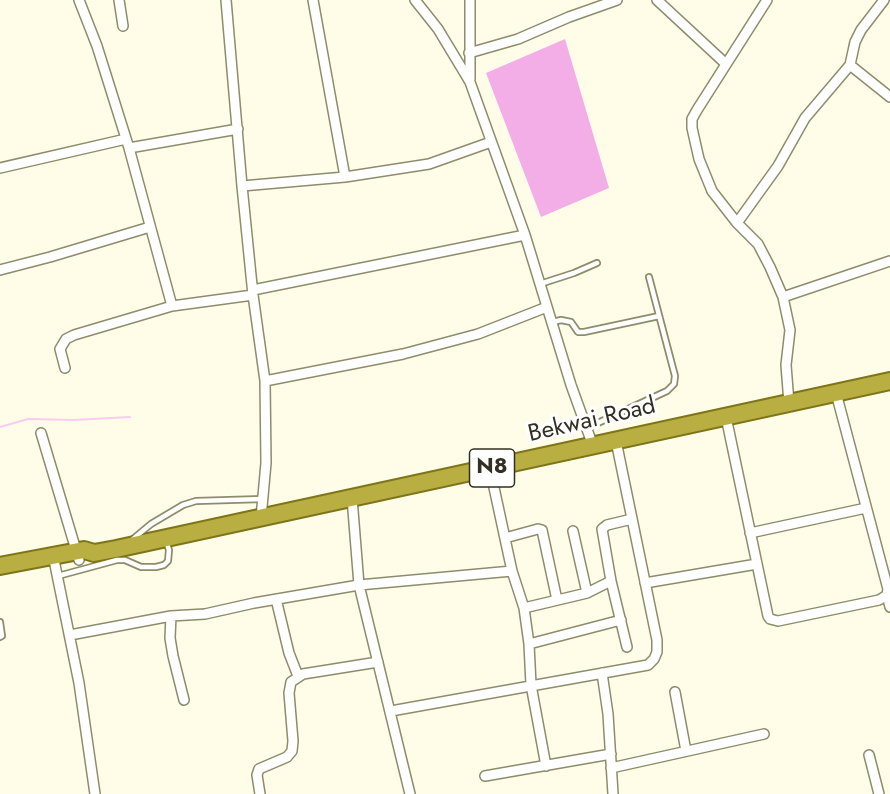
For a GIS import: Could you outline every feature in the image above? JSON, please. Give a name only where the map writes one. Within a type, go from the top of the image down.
[{"type":"highway","name":"Bekwai Road","points":[[0,576],[55,566],[83,555],[119,552],[165,538],[890,381]]},
{"type":"highway","name":"Bekwai Road","points":[[0,566],[55,566]]},
{"type":"street","points":[[79,0],[97,46],[127,143],[172,306]]},
{"type":"street","points":[[118,0],[123,26]]},
{"type":"street","points":[[226,0],[242,186],[265,381],[266,463],[261,518]]},
{"type":"street","points":[[313,0],[345,177]]},
{"type":"street","points":[[415,0],[438,30],[470,82],[525,235],[571,385],[593,446]]},
{"type":"street","points":[[470,0],[470,82]]},
{"type":"street","points":[[469,53],[518,39],[569,16],[617,0]]},
{"type":"street","points":[[657,0],[726,64]]},
{"type":"street","points":[[767,0],[697,110],[692,119],[692,128],[699,159],[718,201],[758,244],[783,297],[790,330],[786,365],[789,403]]},
{"type":"street","points":[[737,224],[778,166],[806,118],[850,65],[855,42],[861,30],[884,0]]},
{"type":"street","points":[[850,65],[890,97]]},
{"type":"street","points":[[0,168],[127,143],[238,129]]},
{"type":"street","points":[[242,186],[345,177],[429,164],[492,142]]},
{"type":"street","points":[[0,270],[150,227]]},
{"type":"street","points":[[65,368],[60,349],[66,339],[172,306],[253,292],[525,235]]},
{"type":"street","points":[[783,297],[890,261]]},
{"type":"street","points":[[265,381],[403,354],[478,334],[548,307]]},
{"type":"street","points":[[836,393],[888,589],[890,607]]},
{"type":"street","points":[[726,417],[768,616],[773,621],[879,600],[887,595]]},
{"type":"street","points":[[41,434],[83,555]]},
{"type":"street","points":[[391,711],[648,665],[654,659],[657,652],[657,640],[616,441]]},
{"type":"street","points":[[490,469],[512,571],[524,608],[531,685],[546,766]]},
{"type":"street","points":[[352,498],[359,585],[410,794]]},
{"type":"street","points":[[750,533],[866,508]]},
{"type":"street","points":[[627,647],[611,581],[602,529],[607,525],[632,519]]},
{"type":"street","points":[[505,538],[538,529],[542,530],[557,600]]},
{"type":"street","points":[[573,531],[587,593]]},
{"type":"street","points":[[645,583],[757,564]]},
{"type":"street","points":[[55,566],[70,635],[95,794]]},
{"type":"street","points":[[70,635],[171,616],[205,614],[359,585],[512,571]]},
{"type":"street","points":[[524,608],[587,593],[611,581]]},
{"type":"street","points":[[276,599],[289,653],[298,676]]},
{"type":"street","points":[[171,616],[172,656],[184,700]]},
{"type":"street","points":[[529,644],[621,620]]},
{"type":"street","points":[[260,794],[257,775],[259,769],[287,757],[292,751],[289,693],[290,686],[298,676],[378,662]]},
{"type":"street","points":[[602,673],[613,794]]},
{"type":"street","points":[[675,692],[686,751]]},
{"type":"street","points":[[611,768],[764,734]]},
{"type":"street","points":[[485,776],[611,754]]},
{"type":"street","points":[[869,755],[879,794]]},
{"type":"lane","points":[[540,284],[574,273],[597,262]]},
{"type":"lane","points":[[587,428],[668,391],[674,384],[675,376],[649,277]]},
{"type":"lane","points":[[553,322],[561,320],[571,322],[578,332],[584,332],[659,316]]},
{"type":"lane","points":[[55,566],[119,552],[151,524],[183,505],[196,501],[263,499]]},
{"type":"lane","points":[[119,552],[125,560],[141,567],[165,565],[168,561],[169,550],[165,538]]},
{"type":"lane","points":[[0,622],[2,636],[0,637]]},
{"type":"shaded area","points":[[565,39],[609,188],[541,217],[486,73]]},
{"type":"waterway","points":[[0,427],[28,419],[73,420],[130,417]]}]
